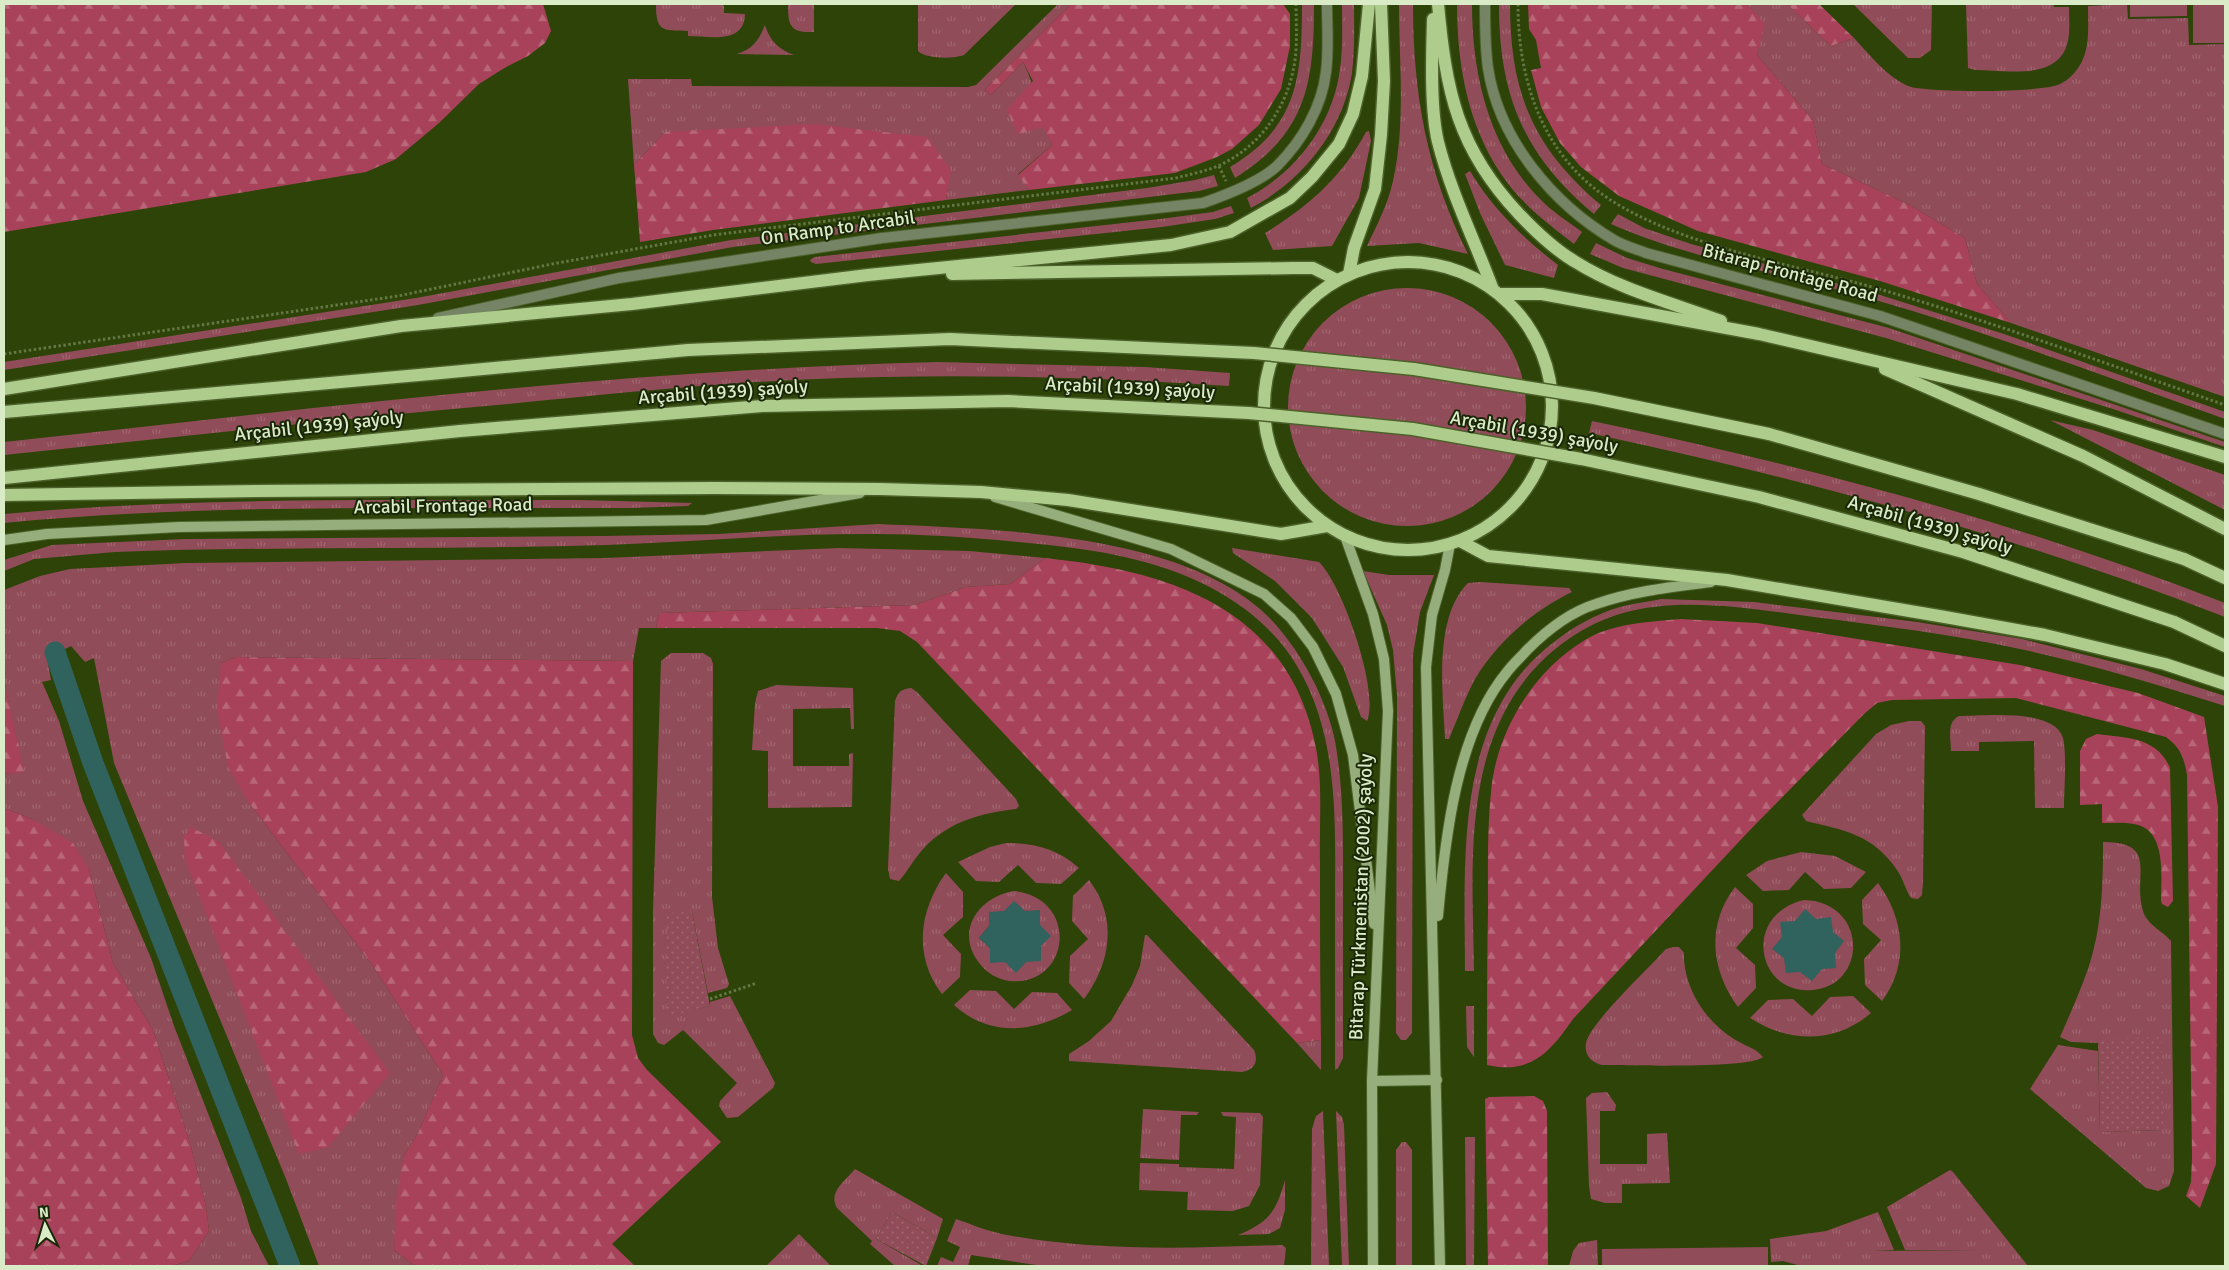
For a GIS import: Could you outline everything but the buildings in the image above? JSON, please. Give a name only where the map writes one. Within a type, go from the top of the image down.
[{"type":"main road","points":[[4,389],[401,326],[632,304],[868,275],[1171,245],[1230,232],[1255,220],[1290,198],[1312,177],[1339,144],[1353,114],[1362,76],[1369,4]]},
{"type":"main road","points":[[1349,274],[1354,248],[1375,189],[1381,136],[1384,80],[1381,4]]},
{"type":"main road","points":[[1434,4],[1432,76],[1438,140],[1452,189],[1496,290],[1534,332],[1551,379],[1552,429],[1535,477],[1503,515],[1455,542],[1423,549],[1396,550],[1370,545],[1345,536],[1327,526],[1296,498],[1274,462],[1264,421],[1266,379],[1279,339],[1304,305],[1337,280],[1349,274],[1385,263],[1422,261],[1459,270],[1496,290],[1542,294],[1759,334],[2017,394],[2225,457]]},
{"type":"main road","points":[[1438,4],[1446,78],[1459,123],[1476,159],[1494,186],[1536,232],[1574,261],[1629,288],[1759,334]]},
{"type":"main road","points":[[868,275],[1313,268],[1337,280]]},
{"type":"main road","points":[[4,412],[688,350],[950,339],[1254,353],[1414,369],[1594,398],[1769,434],[1980,494],[2184,559],[2225,578]]},
{"type":"main road","points":[[1852,356],[1983,410],[2083,456],[2225,529]]},
{"type":"main road","name":"Arçabil (1939) şaýoly","points":[[4,478],[460,431],[762,406],[1008,401],[1249,413],[1413,429],[1581,459],[1759,497],[1963,552],[2174,622],[2225,646]]},
{"type":"main road","points":[[4,495],[316,490],[880,489],[981,492],[1068,500],[1281,534],[1327,526]]},
{"type":"main road","name":"Arcabil Frontage Road","points":[[4,540],[47,534],[179,527],[706,520],[880,489]]},
{"type":"main road","points":[[981,492],[1171,549],[1264,594],[1291,618],[1313,647],[1336,694],[1353,755],[1366,849],[1377,960]]},
{"type":"main road","name":"Bitarap Türkmenistan (2002) şaýoly","points":[[1345,536],[1373,614],[1384,659],[1388,711],[1372,1081],[1373,1266]]},
{"type":"main road","points":[[1455,542],[1488,556],[1727,580],[2045,635],[2165,664],[2225,684]]},
{"type":"main road","points":[[1440,1266],[1426,667],[1432,615],[1455,542]]},
{"type":"main road","points":[[1434,962],[1444,847],[1461,770],[1482,713],[1506,672],[1546,630],[1594,604],[1641,592],[1727,580]]},
{"type":"main road","points":[[1372,1081],[1437,1080]]},
{"type":"street","name":"On Ramp to Arcabil","points":[[401,326],[629,276],[882,238],[1203,203],[1233,193],[1277,166],[1303,134],[1319,102],[1326,73],[1327,4]]},
{"type":"street","name":"Bitarap Frontage Road","points":[[1485,4],[1488,68],[1495,98],[1512,137],[1530,165],[1552,191],[1595,228],[1616,242],[1646,253],[1880,316],[2225,434]]},
{"type":"path","points":[[4,354],[398,296],[552,264],[713,235],[1176,178],[1200,172],[1219,166],[1250,145],[1266,129],[1276,115],[1292,73],[1296,50],[1296,4]]},
{"type":"path","points":[[1518,4],[1522,56],[1528,85],[1541,123],[1556,147],[1577,172],[1614,203],[1692,238],[1879,289],[2021,334],[2225,405]]},
{"type":"path","points":[[710,999],[757,983]]},
{"type":"green space","points":[[4,4],[543,4],[551,31],[545,43],[528,56],[479,84],[439,123],[396,159],[366,172],[4,232]]},
{"type":"green space","points":[[656,4],[720,4],[724,6],[724,13],[745,14],[739,31],[732,35],[724,37],[688,36],[688,31],[666,29],[659,25]]},
{"type":"green space","points":[[788,4],[814,4],[814,32],[800,31],[792,27]]},
{"type":"green space","points":[[918,4],[1016,4],[964,55],[947,58],[927,56],[918,51]]},
{"type":"green space","points":[[1058,4],[1071,4],[985,89],[991,95],[1023,62],[1032,83],[1052,145],[1018,174],[1029,190],[946,200],[950,170],[665,132],[634,165],[628,79],[691,79],[692,86],[968,87],[976,85]]},
{"type":"green space","points":[[1071,4],[1283,4],[1290,14],[1290,46],[1281,89],[1259,125],[1232,149],[1217,157],[1175,173],[1029,190],[1018,175],[1052,145],[1043,127],[1018,134],[1007,110],[1033,81],[1023,62],[991,95],[985,89]]},
{"type":"green space","points":[[1302,4],[1314,4],[1314,32],[1308,82],[1302,104],[1292,124],[1278,143],[1259,161],[1235,178],[1230,167],[1253,151],[1270,135],[1283,117],[1292,98],[1300,54]]},
{"type":"green space","points":[[1342,4],[1354,4],[1354,47],[1352,73],[1340,115],[1330,134],[1303,169],[1270,197],[1251,208],[1247,198],[1264,188],[1296,161],[1320,128],[1329,109],[1336,90],[1340,69]]},
{"type":"green space","points":[[1399,4],[1413,4],[1416,70],[1425,132],[1442,193],[1468,254],[1419,243],[1367,246],[1388,198],[1397,159],[1401,115]]},
{"type":"green space","points":[[1457,4],[1472,4],[1476,59],[1481,86],[1488,112],[1498,137],[1510,161],[1526,183],[1549,208],[1582,232],[1574,244],[1516,193],[1495,165],[1484,144],[1475,122],[1463,76]]},
{"type":"green space","points":[[1499,4],[1510,4],[1511,36],[1515,65],[1521,91],[1530,116],[1542,140],[1558,162],[1601,205],[1594,214],[1549,169],[1520,121],[1510,94],[1504,66],[1500,36]]},
{"type":"green space","points":[[1528,4],[1747,4],[1765,24],[1757,55],[1813,120],[1822,164],[1910,205],[1965,238],[1977,284],[2011,323],[1880,281],[1698,231],[1619,196],[1581,167],[1560,143],[1541,107],[1531,70],[1541,68],[1536,40],[1529,29]]},
{"type":"green space","points":[[1747,4],[1787,4],[1831,46],[1854,38],[1879,65],[1900,82],[1908,86],[1937,90],[2032,89],[2050,87],[2062,83],[2074,74],[2084,57],[2088,40],[2088,6],[2127,4],[2128,19],[2188,18],[2189,45],[2225,44],[2225,397],[2011,323],[1977,284],[1965,238],[1910,205],[1822,164],[1813,120],[1757,55],[1764,24]]},
{"type":"green space","points":[[1787,4],[1819,4],[1854,38],[1831,46]]},
{"type":"green space","points":[[1853,4],[1932,4],[1931,50],[1920,58],[1908,58]]},
{"type":"green space","points":[[1966,4],[2053,4],[2054,7],[2069,7],[2069,34],[2065,50],[2049,66],[2037,70],[2012,72],[1968,68]]},
{"type":"green space","points":[[2130,4],[2187,4],[2187,16],[2130,17]]},
{"type":"green space","points":[[2193,4],[2225,4],[2225,43],[2193,43]]},
{"type":"green space","points":[[765,25],[769,36],[775,44],[794,55],[737,54],[755,43]]},
{"type":"green space","points":[[814,124],[927,137],[951,170],[946,200],[713,230],[640,242],[634,165],[665,132]]},
{"type":"green space","points":[[1369,131],[1371,141],[1359,198],[1332,246],[1273,250],[1265,233],[1296,212],[1323,189],[1335,177],[1357,148],[1366,132]]},
{"type":"green space","points":[[1470,171],[1489,198],[1510,222],[1558,265],[1554,278],[1505,265],[1480,213],[1465,174]]},
{"type":"green space","points":[[1214,175],[1218,186],[1199,191],[733,247],[418,305],[4,370],[4,362],[416,298],[731,240],[1147,188]]},
{"type":"green space","points":[[1231,206],[1234,213],[1215,219],[1162,227],[816,264],[810,260],[815,257],[1160,219],[1213,212]]},
{"type":"green space","points":[[1618,214],[1644,228],[1691,244],[1880,295],[2004,334],[2225,412],[2225,419],[1917,312],[1839,290],[1707,257],[1642,237],[1611,224]]},
{"type":"green space","points":[[1596,243],[1627,258],[1663,269],[1889,328],[2225,442],[2225,447],[2113,409],[1886,338],[1623,268],[1590,254]]},
{"type":"green space","points":[[1407,288],[1441,293],[1452,297],[1473,308],[1491,323],[1506,341],[1517,362],[1521,373],[1526,407],[1521,441],[1517,452],[1506,473],[1491,491],[1473,506],[1452,517],[1441,521],[1407,526],[1373,521],[1362,517],[1341,506],[1323,491],[1308,473],[1297,452],[1293,441],[1288,407],[1293,373],[1297,362],[1308,341],[1323,323],[1341,308],[1362,297],[1373,293]]},
{"type":"green space","points":[[938,362],[1145,367],[1230,373],[1229,386],[1126,380],[971,376],[867,377],[739,383],[382,416],[4,455],[4,442],[470,392],[704,373]]},
{"type":"green space","points":[[2050,420],[2093,430],[2225,475],[2225,510]]},
{"type":"green space","points":[[1592,421],[1673,438],[1833,477],[1991,522],[2148,574],[2225,603],[2225,617],[2069,561],[1911,512],[1751,470],[1589,433]]},
{"type":"green space","points":[[579,500],[692,503],[688,506],[630,508],[317,508],[160,512],[4,523],[4,514],[148,504],[292,501]]},
{"type":"green space","points":[[878,524],[1025,533],[1078,540],[1130,550],[1179,564],[1223,583],[1260,609],[1285,635],[1305,665],[1316,686],[1329,719],[1337,753],[1342,807],[1343,860],[1343,1058],[1338,1068],[1335,1070],[1334,813],[1328,752],[1321,722],[1311,694],[1297,666],[1267,628],[1228,598],[1184,575],[1137,560],[1073,548],[959,537],[877,534],[809,535],[640,544],[115,552],[34,559],[4,571],[4,560],[52,545],[185,539],[719,534]]},
{"type":"green space","points":[[839,548],[969,551],[1045,558],[1010,584],[966,587],[915,605],[659,613],[656,628],[639,628],[633,661],[236,657],[221,663],[249,803],[373,966],[443,1075],[418,1133],[403,1157],[394,1250],[415,1266],[319,1266],[286,1179],[114,763],[94,658],[85,662],[71,646],[47,658],[51,680],[42,682],[59,721],[83,801],[151,958],[174,1026],[241,1198],[251,1231],[269,1266],[171,1266],[189,1261],[209,1231],[206,1206],[190,1143],[153,1030],[113,963],[89,869],[32,819],[4,808],[4,774],[23,771],[4,680],[4,590],[40,576],[70,569],[186,563],[605,558]]},
{"type":"green space","points":[[1232,548],[1319,562],[1328,574],[1348,614],[1364,663],[1370,706],[1367,721],[1361,717],[1343,667],[1312,618],[1275,581],[1233,553]]},
{"type":"green space","points":[[1045,558],[1091,564],[1136,573],[1179,587],[1217,605],[1251,630],[1280,661],[1302,700],[1316,748],[1318,762],[1320,805],[1321,1040],[1297,1043],[917,642],[900,631],[877,628],[656,628],[659,613],[915,605],[966,587],[1010,584]]},
{"type":"green space","points":[[1363,571],[1389,575],[1434,575],[1420,612],[1413,655],[1412,1033],[1406,1040],[1401,1040],[1396,1033],[1397,695],[1393,650],[1387,625]]},
{"type":"green space","points":[[1480,582],[1569,588],[1572,592],[1530,618],[1494,652],[1475,679],[1449,739],[1445,739],[1442,679],[1445,636],[1449,616],[1457,598],[1468,583]]},
{"type":"green space","points":[[1661,599],[1754,602],[1917,622],[2022,639],[2141,669],[2225,696],[2225,706],[2149,682],[2072,661],[1969,639],[1718,606],[1669,605],[1623,613],[1590,626],[1560,645],[1547,656],[1523,682],[1497,728],[1486,761],[1478,795],[1474,830],[1473,866],[1474,971],[1465,971],[1465,883],[1472,793],[1481,750],[1497,710],[1521,673],[1554,642],[1569,631],[1611,610],[1630,604]]},
{"type":"green space","points":[[1681,619],[1757,623],[2020,665],[2138,693],[2204,717],[2218,807],[2216,1164],[2200,1208],[2186,1196],[2191,1182],[2192,1157],[2187,775],[2183,758],[2175,745],[2166,737],[2016,698],[1892,700],[1877,703],[1749,831],[1573,1019],[1548,1050],[1538,1058],[1516,1067],[1487,1065],[1490,807],[1494,770],[1500,747],[1509,726],[1520,705],[1549,668],[1585,640],[1596,634],[1619,627],[1644,622]]},
{"type":"green space","points":[[671,653],[703,653],[711,658],[713,664],[712,897],[718,948],[729,984],[727,988],[708,993],[692,912],[666,1016],[710,1006],[710,1002],[730,996],[775,1083],[773,1088],[738,1117],[727,1118],[719,1106],[720,1101],[737,1083],[683,1030],[664,1045],[658,1043],[653,1034],[653,911],[661,661]]},
{"type":"green space","points":[[236,657],[633,661],[632,1035],[638,1058],[647,1070],[721,1142],[612,1244],[635,1266],[415,1266],[394,1250],[396,1205],[403,1157],[418,1133],[443,1075],[373,966],[249,803],[228,767],[217,708],[221,663]]},
{"type":"green space","points":[[4,680],[24,772],[4,774]]},
{"type":"green space","points":[[776,685],[853,688],[854,729],[851,729],[850,708],[793,709],[793,766],[849,766],[849,754],[853,753],[852,807],[768,808],[768,751],[752,750],[755,703],[758,691]]},
{"type":"green space","points":[[911,688],[917,692],[1016,799],[1019,806],[1016,809],[991,813],[967,820],[945,831],[921,851],[899,881],[890,879],[888,869],[895,701],[900,692]]},
{"type":"green space","points":[[1959,716],[2017,716],[2047,722],[2057,728],[2063,738],[2064,745],[2064,808],[2035,808],[2034,741],[1979,742],[1979,751],[1951,751],[1950,736],[1952,722]]},
{"type":"green space","points":[[1909,721],[1921,721],[1925,726],[1923,883],[1922,895],[1918,899],[1911,898],[1901,876],[1878,848],[1856,835],[1806,821],[1802,815],[1876,734],[1891,725]]},
{"type":"green space","points":[[2097,734],[2130,738],[2149,745],[2157,750],[2170,768],[2173,901],[2168,907],[2162,904],[2161,901],[2160,855],[2152,835],[2145,828],[2134,824],[2102,823],[2102,804],[2080,805],[2080,751],[2086,739]]},
{"type":"green space","points":[[4,808],[32,819],[73,843],[89,869],[113,963],[153,1030],[190,1143],[206,1206],[209,1231],[189,1261],[171,1266],[4,1266]]},
{"type":"green space","points":[[191,827],[219,842],[390,1073],[328,1147],[299,1154],[185,859],[184,837]]},
{"type":"green space","points":[[2103,842],[2121,844],[2132,848],[2138,855],[2140,863],[2140,898],[2143,911],[2148,920],[2171,941],[2174,1171],[2169,1186],[2158,1191],[2146,1188],[2030,1089],[2058,1045],[2098,1051],[2100,1132],[2163,1130],[2098,1039],[2098,1043],[2071,1042],[2060,1037],[2093,954],[2102,890]]},
{"type":"green space","points":[[1006,843],[1026,844],[1045,848],[1063,856],[1079,868],[1061,884],[1036,883],[1018,865],[999,882],[976,881],[958,862],[990,847]]},
{"type":"green space","points":[[1801,852],[1835,856],[1866,872],[1851,888],[1824,889],[1805,872],[1789,890],[1763,891],[1746,875],[1767,861]]},
{"type":"green space","points":[[946,873],[963,892],[963,917],[943,935],[961,954],[960,977],[942,994],[927,964],[923,949],[923,933],[930,902]]},
{"type":"green space","points":[[1089,880],[1104,910],[1107,940],[1105,956],[1100,971],[1084,999],[1069,983],[1070,956],[1088,939],[1072,921],[1073,896]]},
{"type":"green space","points":[[1878,883],[1894,911],[1900,941],[1900,957],[1897,972],[1891,987],[1882,1001],[1865,985],[1864,959],[1881,940],[1863,924],[1862,900]]},
{"type":"green space","points":[[1735,887],[1753,904],[1753,928],[1736,948],[1755,965],[1756,988],[1738,1007],[1722,978],[1715,947],[1719,917]]},
{"type":"green space","points":[[1014,891],[1035,897],[1050,909],[1058,924],[1060,941],[1055,957],[1045,970],[1030,979],[1009,981],[996,977],[980,964],[973,952],[969,940],[970,928],[974,918],[990,900]],"holes":[[[989,926],[1005,962],[979,938]]]},
{"type":"green space","points":[[1804,900],[1825,904],[1840,914],[1849,928],[1853,944],[1851,960],[1844,974],[1831,985],[1813,990],[1794,988],[1779,981],[1769,968],[1764,953],[1764,937],[1771,921],[1784,908]]},
{"type":"green space","points":[[692,912],[710,1006],[666,1017],[667,913]]},
{"type":"green space","points":[[1145,935],[1254,1050],[1256,1062],[1250,1069],[1242,1072],[1069,1061],[1069,1054],[1089,1041],[1111,1021],[1132,985],[1140,966]]},
{"type":"green space","points":[[1679,947],[1684,953],[1687,978],[1692,991],[1714,1023],[1724,1032],[1763,1057],[1753,1061],[1735,1063],[1660,1066],[1602,1065],[1589,1057],[1586,1051],[1586,1043],[1598,1022],[1621,995],[1666,949]]},
{"type":"green space","points":[[970,990],[996,991],[1014,1009],[1032,992],[1057,993],[1072,1010],[1057,1018],[1027,1027],[997,1027],[982,1023],[954,1005]]},
{"type":"green space","points":[[1853,996],[1871,1013],[1857,1023],[1827,1035],[1796,1036],[1780,1032],[1750,1018],[1768,1000],[1793,999],[1812,1016],[1830,997]]},
{"type":"green space","points":[[1466,1006],[1474,1006],[1474,1057],[1467,1047]]},
{"type":"green space","points":[[2162,1037],[2163,1130],[2100,1132],[2098,1039]]},
{"type":"green space","points":[[1321,1040],[1321,1070],[1297,1043]]},
{"type":"green space","points":[[1607,1092],[1616,1105],[1615,1111],[1600,1111],[1600,1164],[1647,1164],[1647,1134],[1667,1133],[1670,1183],[1622,1184],[1622,1203],[1605,1203],[1591,1199],[1589,1186],[1586,1098],[1592,1093]]},
{"type":"green space","points":[[1534,1096],[1543,1101],[1547,1111],[1548,1266],[1488,1266],[1485,1099],[1489,1097]]},
{"type":"green space","points":[[1143,1109],[1199,1112],[1197,1115],[1181,1115],[1179,1160],[1140,1158]]},
{"type":"green space","points":[[1323,1111],[1329,1266],[1311,1266],[1312,1129],[1316,1116]]},
{"type":"green space","points":[[1336,1111],[1342,1117],[1344,1125],[1349,1266],[1342,1266]]},
{"type":"green space","points":[[1221,1112],[1260,1113],[1263,1117],[1260,1185],[1249,1206],[1233,1211],[1187,1210],[1188,1192],[1139,1190],[1140,1163],[1179,1164],[1179,1167],[1234,1169],[1236,1117],[1223,1116]]},
{"type":"green space","points":[[1465,1137],[1475,1137],[1474,1266],[1466,1266]]},
{"type":"green space","points":[[1402,1142],[1406,1142],[1412,1150],[1412,1266],[1396,1266],[1396,1150]]},
{"type":"green space","points":[[855,1169],[943,1219],[937,1238],[892,1212],[876,1239],[923,1266],[895,1266],[870,1244],[872,1241],[837,1208],[835,1202],[836,1192]]},
{"type":"green space","points":[[1950,1170],[2028,1266],[1978,1266],[1978,1250],[1905,1250],[1887,1207]]},
{"type":"green space","points":[[1285,1180],[1285,1210],[1280,1228],[1269,1234],[1238,1235],[1257,1225],[1270,1215]]},
{"type":"green space","points":[[892,1212],[937,1238],[926,1266],[876,1239]]},
{"type":"green space","points":[[1878,1212],[1894,1250],[1873,1251],[1873,1266],[1801,1266],[1783,1261],[1771,1262],[1770,1239],[1826,1231]]},
{"type":"green space","points":[[956,1219],[1001,1234],[1076,1244],[1144,1248],[1282,1245],[1286,1248],[1284,1266],[1043,1266],[971,1255],[968,1266],[937,1266],[941,1257],[953,1262],[960,1247],[947,1241]]},
{"type":"green space","points":[[799,1234],[831,1266],[766,1266]]},
{"type":"green space","points":[[1597,1240],[1598,1266],[1569,1266],[1573,1251],[1579,1243]]},
{"type":"green space","points":[[1768,1247],[1768,1266],[1602,1266],[1602,1249]]},
{"type":"green space","points":[[1978,1250],[1978,1266],[1873,1266],[1873,1251]]},
{"type":"water","points":[[1014,901],[1025,911],[1040,910],[1040,925],[1051,936],[1041,946],[1041,961],[1026,962],[1016,973],[1005,962],[990,963],[990,948],[979,938],[989,926],[989,912],[1004,911]]},
{"type":"water","points":[[1805,909],[1816,919],[1831,917],[1833,932],[1844,941],[1835,953],[1836,968],[1822,969],[1812,981],[1800,972],[1786,973],[1784,958],[1772,949],[1782,937],[1780,922],[1795,921]]},
{"type":"waterway","points":[[55,652],[93,763],[290,1266]]}]
